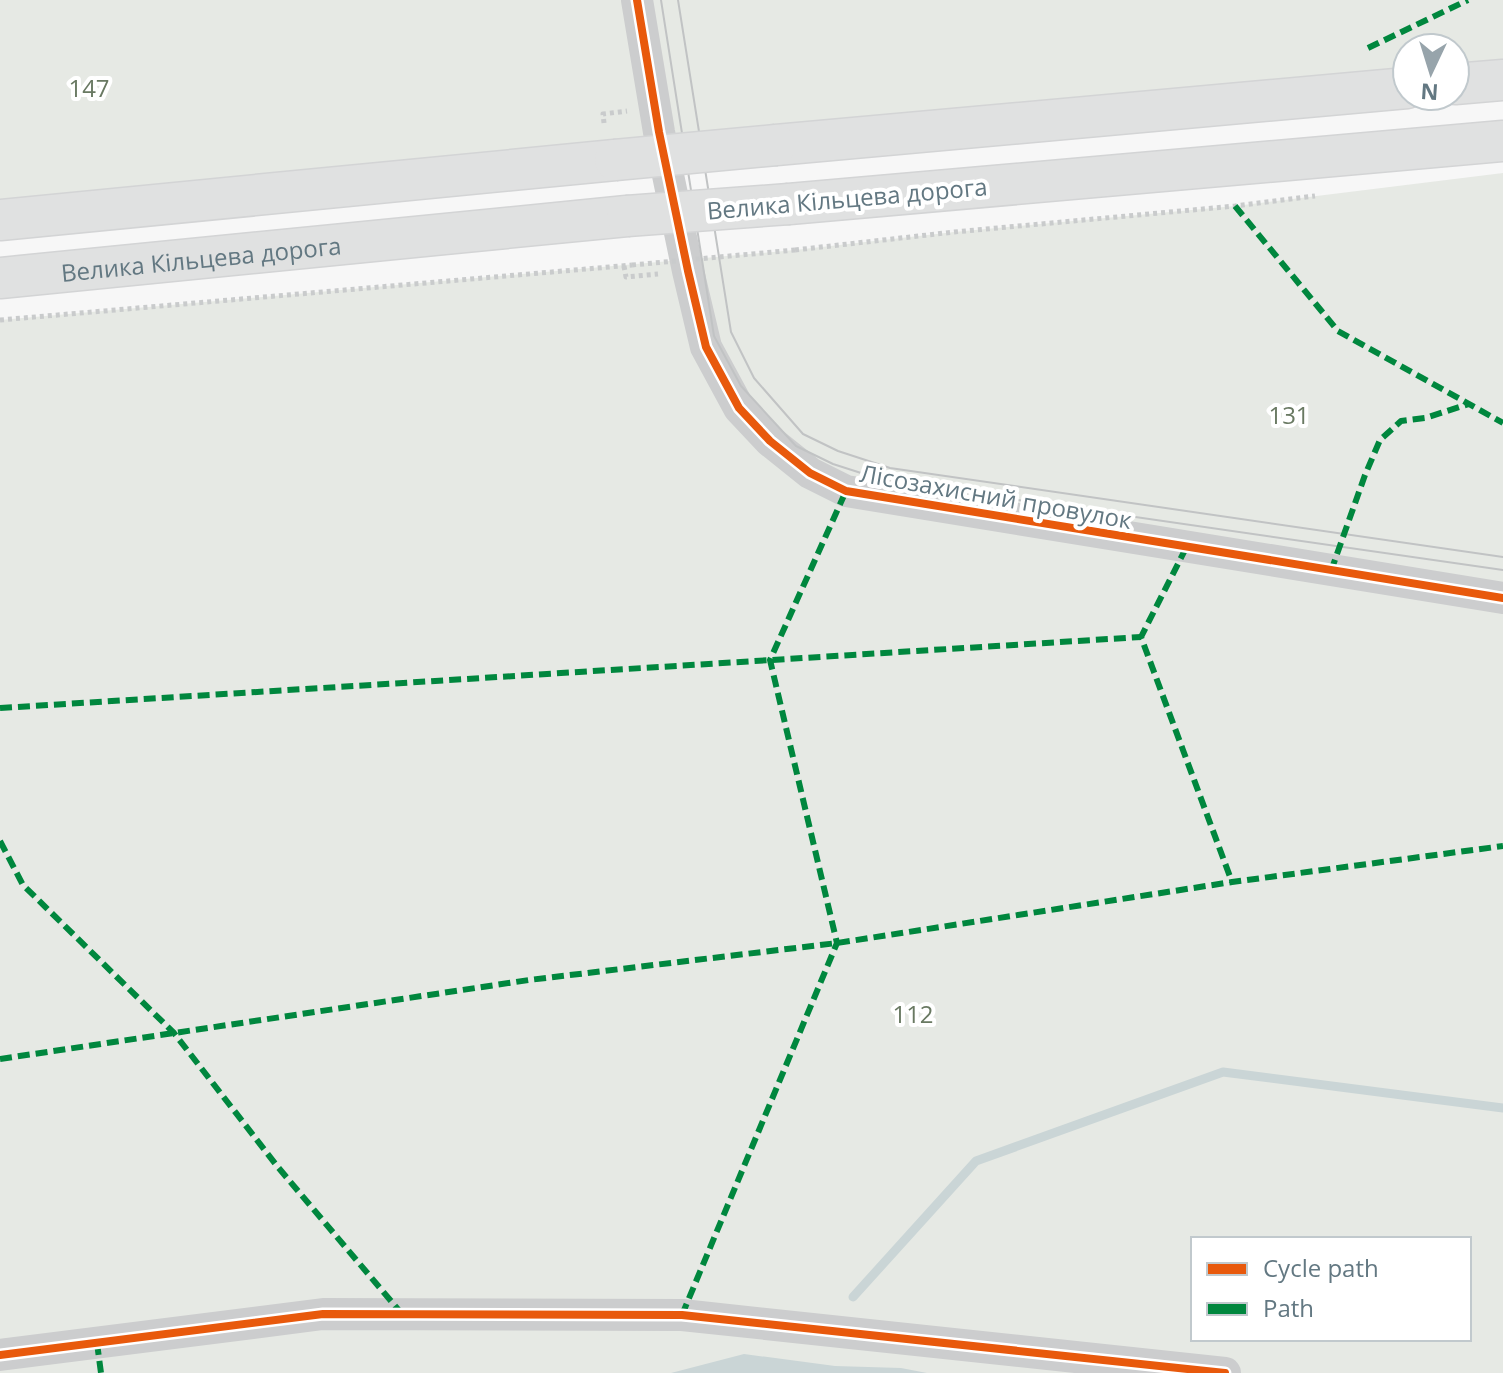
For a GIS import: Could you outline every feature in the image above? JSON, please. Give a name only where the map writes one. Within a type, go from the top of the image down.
[{"type":"main road","points":[[1471,83],[1503,80]]},
{"type":"main road","points":[[0,220],[610,142],[776,145],[1391,89]]},
{"type":"main road","name":"Велика Кільцева дорога","points":[[0,278],[627,216],[1503,141]]},
{"type":"street","name":"Лісозахисний провулок","points":[[637,0],[659,132],[706,347],[739,408],[770,441],[810,473],[846,491],[1503,598]]},
{"type":"street","points":[[0,1355],[323,1314],[682,1315],[1225,1373]]},
{"type":"path","points":[[610,142],[603,114],[632,111]]},
{"type":"path","points":[[0,320],[795,250],[1330,194]]},
{"type":"path","points":[[624,266],[626,277],[659,274]]},
{"type":"green space","name":"147","points":[[0,0],[1503,0],[1503,80],[1471,83],[1471,32],[1391,32],[1391,90],[0,220]]},
{"type":"green space","name":"112","points":[[1503,173],[1503,1373],[0,1373],[0,320],[795,250],[1235,206]]},
{"type":"shaded area","points":[[744,1354],[835,1366],[901,1368],[927,1373],[671,1373]]},
{"type":"waterway","points":[[853,1297],[976,1161],[1223,1072],[1503,1108]]},
{"type":"tram line","points":[[661,0],[714,336],[741,386],[796,446],[833,464],[886,481],[1503,570]]},
{"type":"tram line","points":[[678,0],[731,332],[754,378],[803,434],[838,451],[890,468],[1503,557]]},
{"type":"marked path","points":[[1368,48],[1468,0]]},
{"type":"marked path","points":[[1235,206],[1338,331],[1503,423]]},
{"type":"marked path","points":[[1331,571],[1380,440],[1401,421],[1425,418],[1469,404]]},
{"type":"marked path","points":[[682,1315],[837,943],[770,660],[846,491]]},
{"type":"marked path","points":[[1186,548],[1141,637],[1232,882]]},
{"type":"marked path","points":[[0,708],[1141,637]]},
{"type":"marked path","points":[[0,841],[23,885],[174,1033],[277,1166],[402,1314]]},
{"type":"marked path","points":[[0,1059],[529,980],[837,943],[1232,882],[1503,846]]},
{"type":"marked path","points":[[97,1343],[101,1373]]},
{"type":"cycle path","points":[[637,0],[659,132],[706,347],[739,408],[770,441],[810,473],[846,491],[1503,598]]},
{"type":"cycle path","points":[[0,1355],[323,1314],[682,1315],[1225,1373]]},
{"type":"park label","name":"131","points":[[1289,414]]}]
